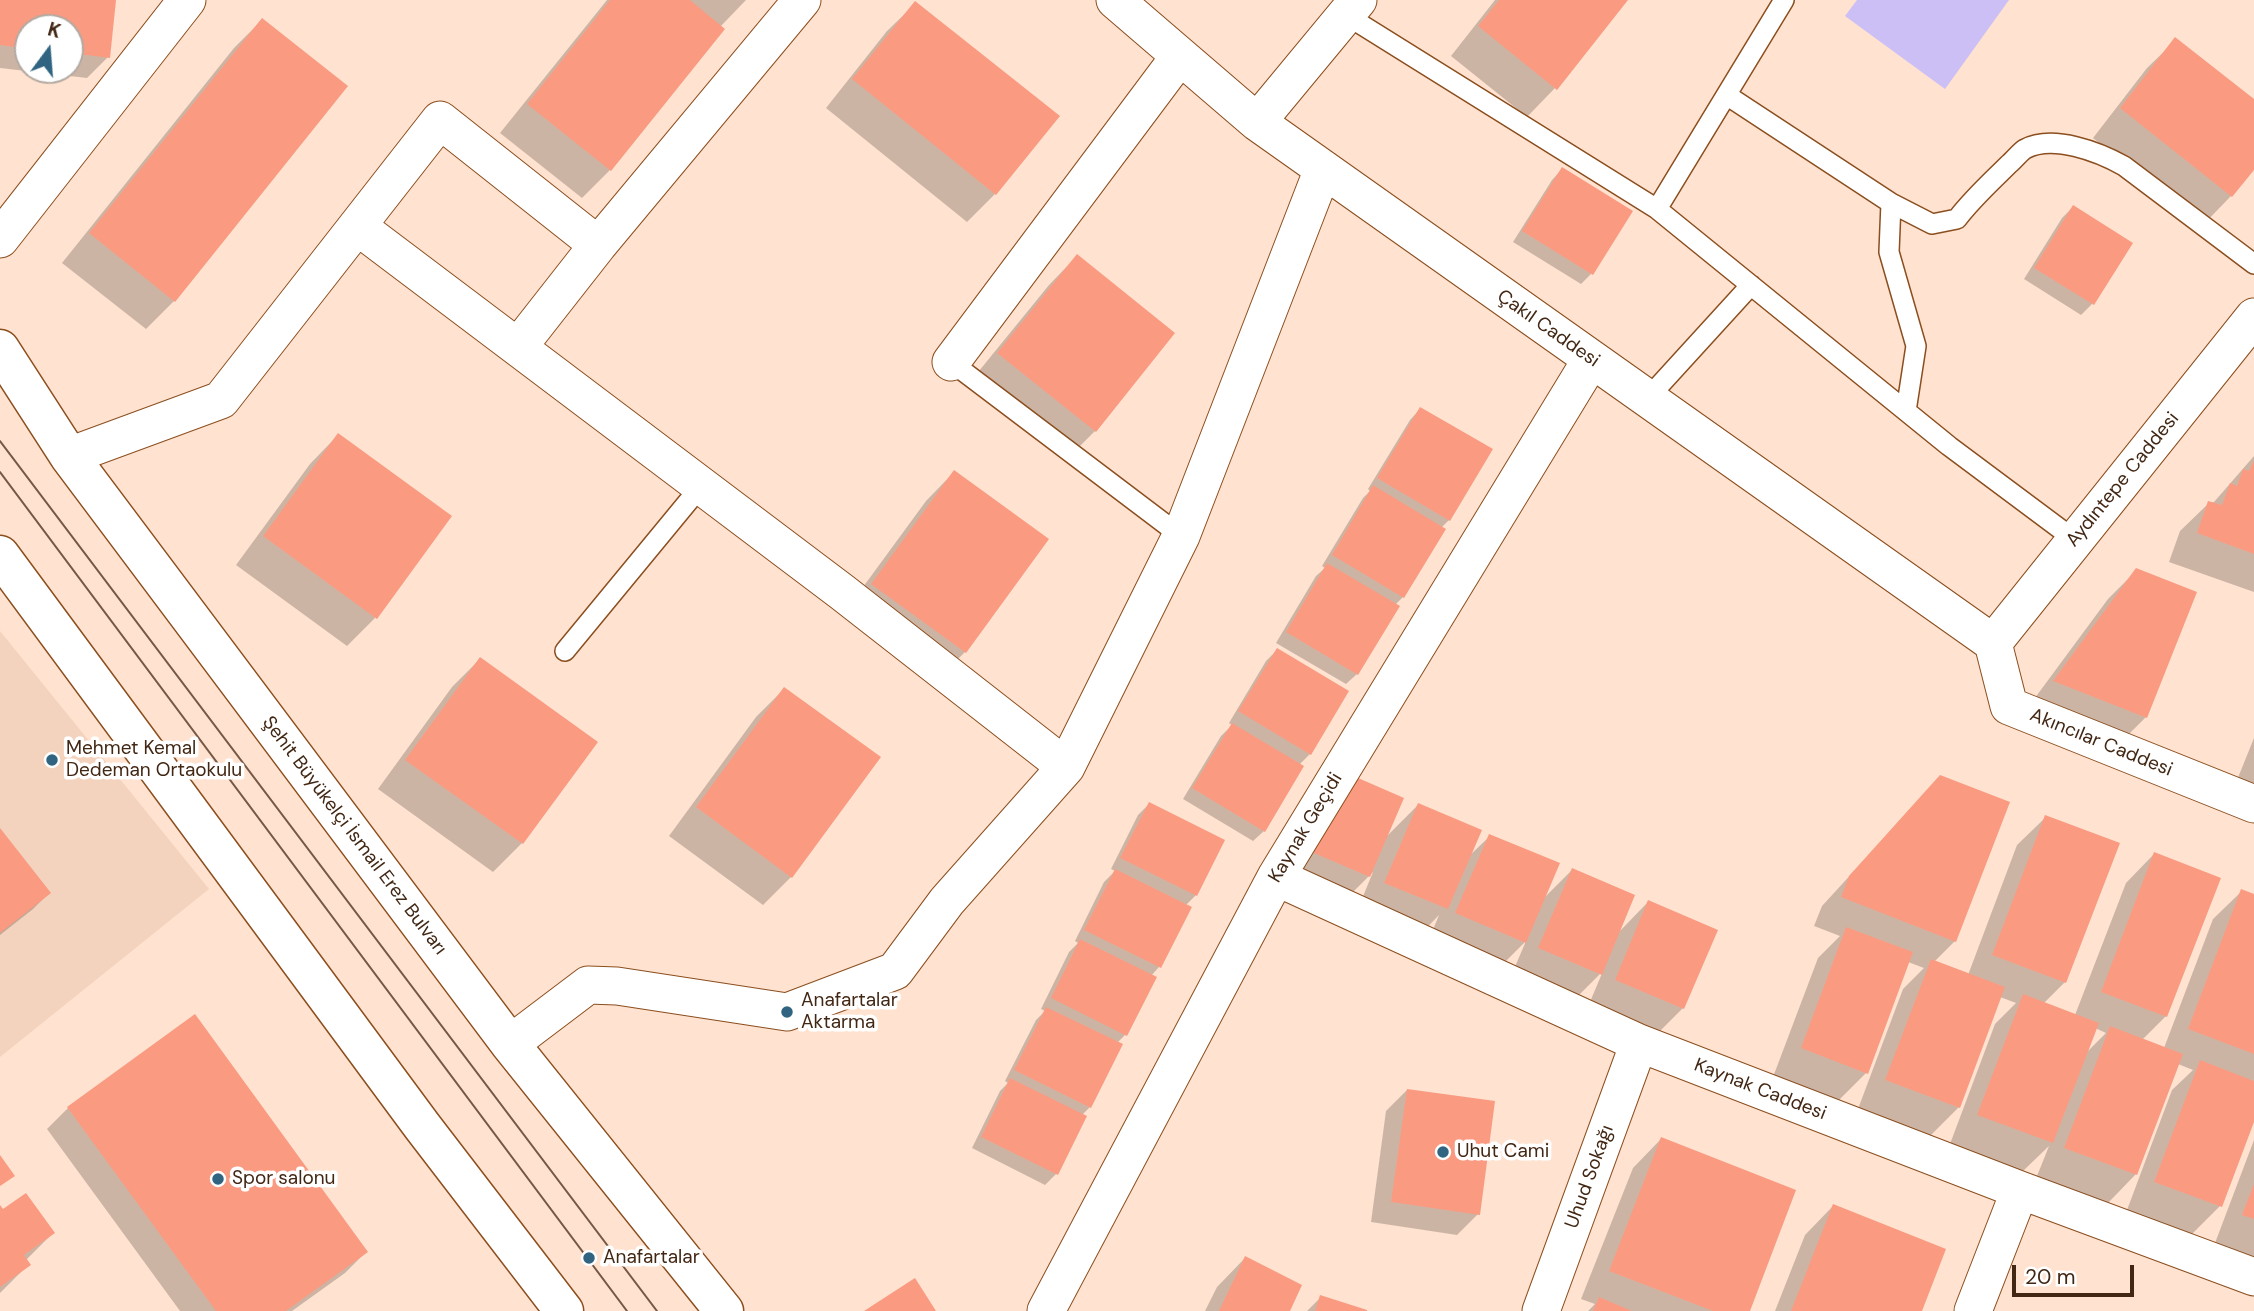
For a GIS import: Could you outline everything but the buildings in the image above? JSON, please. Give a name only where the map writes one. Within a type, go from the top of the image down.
[{"type":"main road","name":"Şehit Büyükelçi İsmail Erez Bulvarı","points":[[0,349],[69,456],[510,1044],[724,1311]]},
{"type":"main road","points":[[0,555],[414,1115],[564,1311]]},
{"type":"street","points":[[0,239],[187,0]]},
{"type":"street","points":[[518,347],[598,245],[802,0]]},
{"type":"street","name":"Çakıl Caddesi","points":[[1115,0],[1257,122],[1993,643]]},
{"type":"street","points":[[1257,122],[1352,7]]},
{"type":"street","points":[[951,362],[1180,56]]},
{"type":"street","points":[[69,456],[221,400],[440,120],[598,245]]},
{"type":"street","points":[[510,1044],[588,985],[617,986],[787,1012],[895,971],[947,901],[1066,767],[1181,536],[1323,169]]},
{"type":"street","points":[[357,226],[1066,767]]},
{"type":"street","name":"Aydıntepe Caddesi","points":[[1993,643],[2254,317]]},
{"type":"street","name":"Kaynak Geçidi","points":[[1046,1311],[1276,877],[1591,360]]},
{"type":"street","name":"Akıncılar Caddesi","points":[[1993,643],[2009,706],[2254,804]]},
{"type":"street","name":"Kaynak Caddesi","points":[[1276,877],[1639,1043],[2254,1277]]},
{"type":"street","name":"Uhud Sokağı","points":[[1541,1311],[1639,1043]]},
{"type":"street","points":[[1973,1311],[2020,1190]]},
{"type":"lane","points":[[1657,209],[1784,0]]},
{"type":"lane","points":[[1352,7],[1657,209],[1906,411],[2075,540]]},
{"type":"lane","points":[[1728,96],[1891,203],[1932,224],[1957,219],[1967,205],[2025,149],[2043,145],[2081,147],[2124,166],[2254,264]]},
{"type":"lane","points":[[1891,203],[1889,252],[1916,346],[1906,411]]},
{"type":"lane","points":[[1647,399],[1751,285]]},
{"type":"lane","points":[[951,362],[1181,536]]},
{"type":"lane","points":[[565,651],[701,486]]},
{"type":"shaded area","points":[[1857,0],[2009,0],[1945,89],[1845,16]]},
{"type":"shaded area","name":"Mehmet Kemal Dedeman Ortaokulu","points":[[0,631],[209,889],[0,1057]]},
{"type":"tram line","points":[[0,441],[657,1311]]},
{"type":"tram line","points":[[0,472],[627,1311]]},
{"type":"place","name":"Mehmet Kemal Dedeman Ortaokulu","points":[[52,760]]},
{"type":"place","name":"Anafartalar Aktarma","points":[[787,1012]]},
{"type":"place","name":"Uhut Cami","points":[[1443,1152]]},
{"type":"place","name":"Spor salonu","points":[[218,1179]]},
{"type":"place","name":"Anafartalar","points":[[589,1258]]}]
